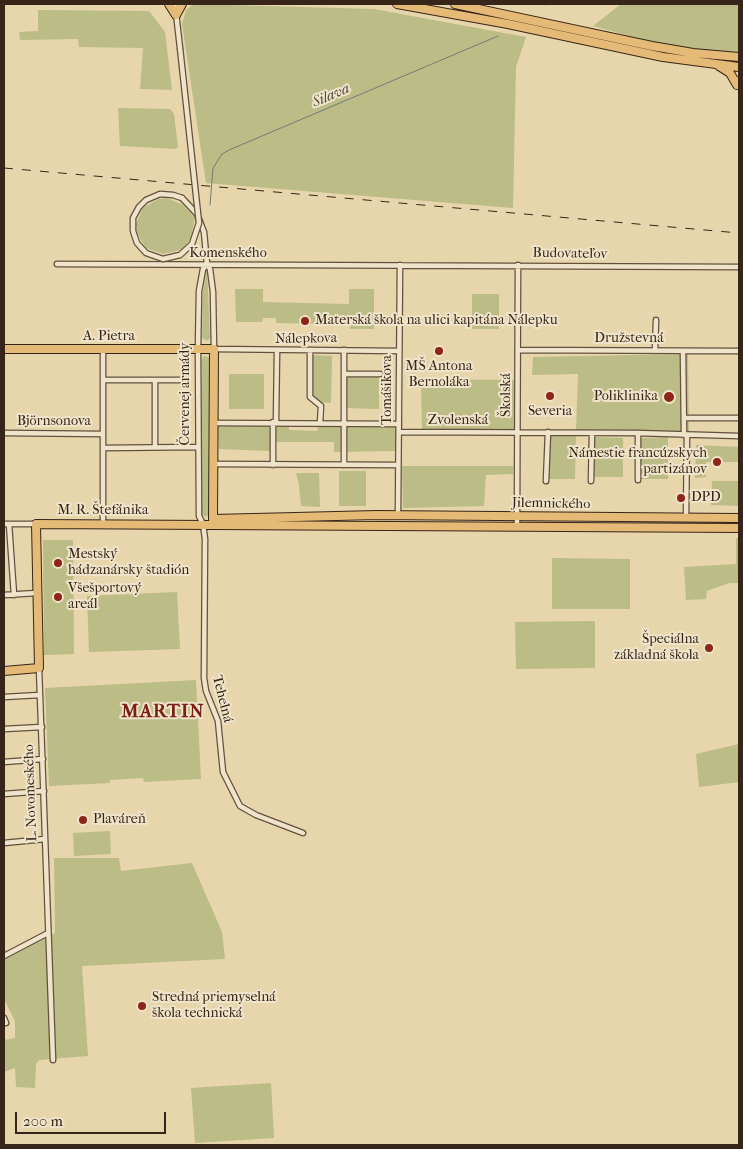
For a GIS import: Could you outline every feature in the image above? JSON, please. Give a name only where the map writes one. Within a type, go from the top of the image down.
[{"type":"main road","points":[[169,4],[176,15],[182,4]]},
{"type":"main road","points":[[396,4],[508,24],[644,53],[739,67]]},
{"type":"main road","points":[[455,4],[652,46],[693,53],[739,57]]},
{"type":"main road","points":[[717,64],[730,73],[737,85],[739,81]]},
{"type":"main road","name":"A. Pietra","points":[[4,349],[214,349]]},
{"type":"main road","name":"Červenej armády","points":[[213,519],[214,349]]},
{"type":"main road","name":"Jilemnického","points":[[213,519],[363,515],[739,518]]},
{"type":"main road","points":[[203,524],[213,519]]},
{"type":"main road","name":"M. R. Štefánika","points":[[36,524],[203,524]]},
{"type":"main road","name":"L. Novomeského","points":[[36,524],[39,668]]},
{"type":"main road","name":"Jilemnického","points":[[203,524],[739,528]]},
{"type":"main road","points":[[4,671],[39,668]]},
{"type":"street","name":"Červenej armády","points":[[175,4],[176,15],[180,48],[199,223],[192,244],[180,255],[163,259],[146,253],[137,243],[133,231],[133,218],[139,207],[151,197],[160,194],[173,195],[182,198],[194,210],[202,225],[207,264],[210,269],[213,292],[214,349]]},
{"type":"street","name":"Komenského","points":[[57,264],[400,265]]},
{"type":"street","name":"Červenej armády","points":[[203,524],[199,516],[198,349],[199,290],[203,269],[207,264]]},
{"type":"street","name":"Budovateľov","points":[[400,265],[739,266]]},
{"type":"street","name":"Tomášikova","points":[[398,515],[400,265]]},
{"type":"street","name":"Školská","points":[[517,526],[518,265]]},
{"type":"street","points":[[655,351],[656,320]]},
{"type":"street","name":"Nálepkova","points":[[214,349],[399,351]]},
{"type":"street","points":[[103,350],[103,524]]},
{"type":"street","points":[[310,350],[310,397],[321,406],[320,423]]},
{"type":"street","points":[[344,350],[344,465]]},
{"type":"street","name":"Družstevná","points":[[518,350],[739,351]]},
{"type":"street","points":[[272,465],[276,351]]},
{"type":"street","points":[[683,351],[687,479],[686,518]]},
{"type":"street","points":[[344,374],[380,374]]},
{"type":"street","points":[[103,380],[180,380]]},
{"type":"street","points":[[155,380],[155,448]]},
{"type":"street","points":[[684,418],[739,418]]},
{"type":"street","points":[[213,423],[398,424]]},
{"type":"street","name":"Zvolenská","points":[[398,432],[638,433],[739,436]]},
{"type":"street","points":[[546,481],[548,432]]},
{"type":"street","name":"Björnsonova","points":[[4,433],[103,434]]},
{"type":"street","points":[[638,433],[638,480]]},
{"type":"street","points":[[591,481],[592,434]]},
{"type":"street","points":[[103,448],[198,448]]},
{"type":"street","points":[[213,464],[397,465]]},
{"type":"street","points":[[363,515],[363,525]]},
{"type":"street","points":[[6,524],[10,543],[14,595]]},
{"type":"street","name":"M. R. Štefánika","points":[[6,524],[36,524]]},
{"type":"street","name":"Tehelná","points":[[203,524],[206,604],[204,678],[206,691],[218,721],[223,772],[240,806],[256,815],[303,833]]},
{"type":"street","points":[[4,544],[10,543]]},
{"type":"street","points":[[4,559],[10,558]]},
{"type":"street","points":[[4,595],[37,593]]},
{"type":"street","name":"L. Novomeského","points":[[39,668],[52,1060]]},
{"type":"street","points":[[4,698],[40,695]]},
{"type":"street","points":[[4,729],[42,727]]},
{"type":"street","points":[[4,762],[43,759]]},
{"type":"street","points":[[4,794],[44,791]]},
{"type":"street","points":[[4,842],[46,839]]},
{"type":"street","points":[[4,956],[48,933]]},
{"type":"street","points":[[4,1018],[6,1023]]},
{"type":"green space","points":[[194,4],[374,9],[526,37],[516,67],[513,208],[206,183],[182,24],[186,10]]},
{"type":"green space","points":[[621,4],[739,4],[739,66],[593,26]]},
{"type":"green space","points":[[38,10],[149,11],[165,32],[172,90],[140,89],[143,48],[79,47],[78,39],[20,40],[19,32],[38,31]]},
{"type":"green space","points":[[118,108],[170,109],[174,114],[178,147],[176,149],[120,146]]},
{"type":"green space","points":[[167,198],[183,205],[195,218],[191,237],[186,245],[180,250],[163,254],[146,248],[137,233],[136,224],[143,208],[158,199]]},
{"type":"green space","points":[[207,268],[210,338],[207,341],[202,338],[203,291]]},
{"type":"green space","points":[[235,289],[263,289],[263,302],[349,304],[349,289],[374,289],[374,329],[350,329],[349,318],[332,318],[331,324],[276,323],[276,318],[263,318],[262,322],[236,322]]},
{"type":"green space","points":[[472,294],[499,294],[499,329],[472,329]]},
{"type":"green space","points":[[688,354],[689,432],[576,431],[578,374],[532,375],[533,357]]},
{"type":"green space","points":[[312,355],[332,356],[331,403],[312,402]]},
{"type":"green space","points":[[204,356],[209,357],[211,360],[209,515],[205,517],[201,513],[202,359]]},
{"type":"green space","points":[[344,373],[379,375],[379,409],[343,408]]},
{"type":"green space","points":[[229,374],[264,374],[264,409],[229,409]]},
{"type":"green space","points":[[421,379],[514,380],[514,429],[422,430]]},
{"type":"green space","points":[[275,424],[289,424],[289,430],[317,431],[319,425],[396,426],[395,451],[334,452],[334,442],[275,442]]},
{"type":"green space","points":[[218,425],[270,425],[270,451],[219,449]]},
{"type":"green space","points":[[550,436],[576,436],[575,479],[549,479]]},
{"type":"green space","points":[[594,437],[623,438],[623,477],[592,477]]},
{"type":"green space","points":[[668,437],[668,479],[639,479],[640,438]]},
{"type":"green space","points":[[696,445],[739,447],[739,462],[706,462],[706,477],[695,478]]},
{"type":"green space","points":[[402,466],[513,466],[513,474],[486,475],[484,506],[403,508]]},
{"type":"green space","points":[[339,471],[366,471],[366,506],[339,506]]},
{"type":"green space","points":[[296,473],[319,473],[320,507],[301,506]]},
{"type":"green space","points":[[712,481],[739,481],[739,506],[711,505]]},
{"type":"green space","points":[[736,538],[739,538],[739,583],[729,583],[707,591],[706,599],[686,600],[684,567],[736,564]]},
{"type":"green space","name":"Všešportový areál","points":[[43,540],[73,540],[74,654],[44,655]]},
{"type":"green space","points":[[552,558],[630,559],[630,609],[552,609]]},
{"type":"green space","points":[[177,592],[180,649],[89,652],[87,596]]},
{"type":"green space","points":[[595,621],[595,668],[516,669],[515,622]]},
{"type":"green space","points":[[196,680],[201,779],[144,782],[143,778],[110,780],[110,783],[49,786],[45,688]]},
{"type":"green space","points":[[739,744],[739,782],[699,787],[696,754]]},
{"type":"green space","points":[[110,831],[111,854],[74,856],[73,833]]},
{"type":"green space","points":[[54,858],[119,858],[121,871],[192,863],[222,932],[225,959],[82,966],[88,1056],[39,1060],[36,1064],[35,1088],[16,1087],[15,1068],[4,1072],[4,1040],[15,1038],[15,1021],[4,999],[4,960],[55,933]]},
{"type":"green space","points":[[271,1083],[274,1138],[195,1143],[191,1088]]},
{"type":"waterway","name":"Silava","points":[[210,205],[213,168],[222,154],[498,36]]},
{"type":"railway","points":[[4,168],[739,233]]},
{"type":"place","name":"Materská škola na ulici kapitána Nálepku","points":[[305,321]]},
{"type":"place","name":"MŠ Antona Bernoláka","points":[[439,351]]},
{"type":"place","name":"Severia","points":[[550,396]]},
{"type":"place","name":"Poliklinika","points":[[669,397]]},
{"type":"place","name":"Námestie francúzskych partizánov","points":[[717,462]]},
{"type":"place","name":"DPD","points":[[681,498]]},
{"type":"place","name":"Mestský hádzanársky štadión","points":[[58,563]]},
{"type":"place","name":"Všešportový areál","points":[[58,597]]},
{"type":"place","name":"Špeciálna základná škola","points":[[709,648]]},
{"type":"place","name":"Plaváreň","points":[[83,820]]},
{"type":"place","name":"Stredná priemyselná škola technická","points":[[142,1006]]},
{"type":"district","name":"MARTIN","points":[[163,712]]}]
